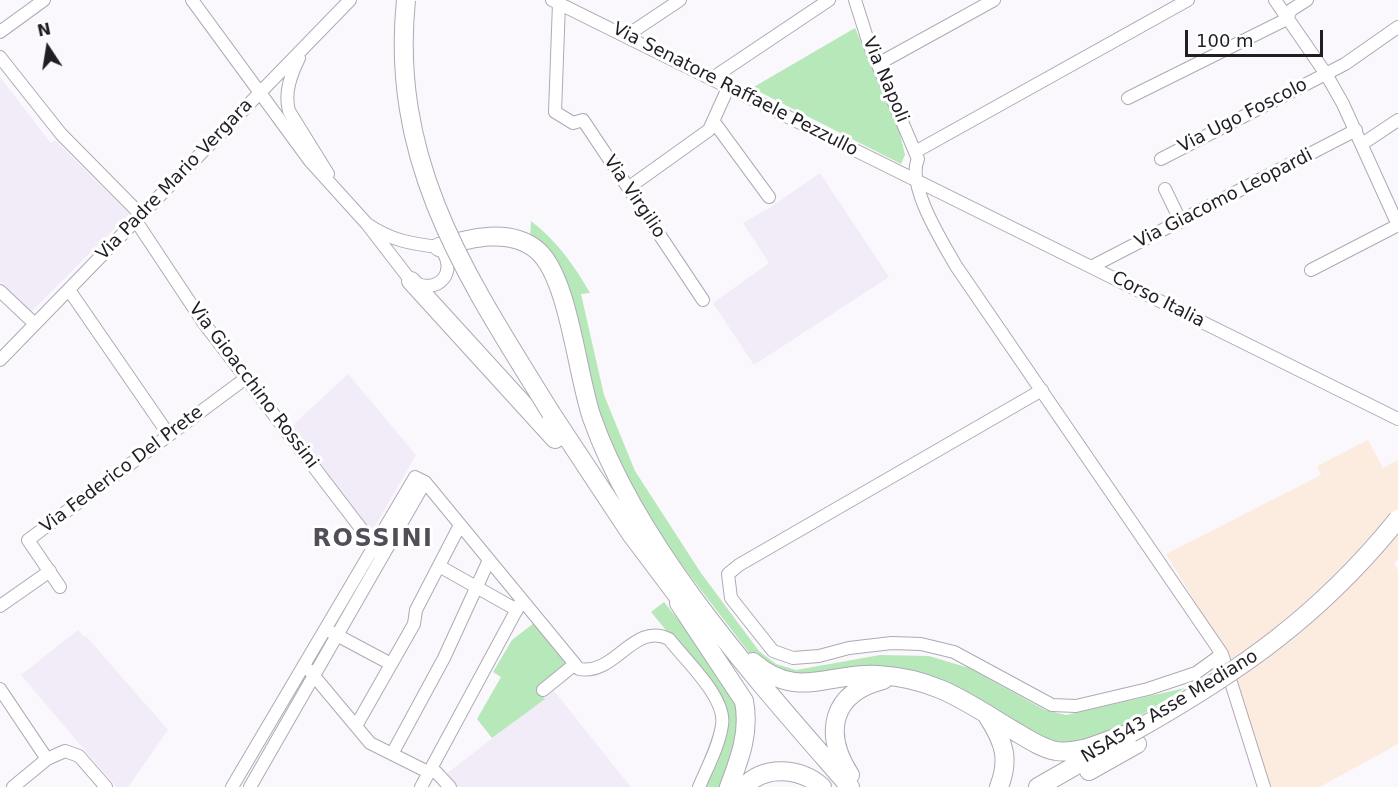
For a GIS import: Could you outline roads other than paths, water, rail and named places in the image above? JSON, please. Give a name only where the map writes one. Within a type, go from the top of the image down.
[{"type":"highway","points":[[406,0],[404,73],[411,121],[429,189],[462,268],[551,413],[631,534]]},
{"type":"highway","points":[[439,247],[480,237],[501,236],[524,242],[538,250],[549,263],[558,283],[578,370],[600,439],[673,580],[689,621],[744,700],[747,718],[746,737],[729,787]]},
{"type":"highway","points":[[411,281],[542,422],[631,534],[717,627],[850,787]]},
{"type":"highway","name":"NSA543 Asse Mediano","points":[[1061,787],[1218,682],[1304,619],[1339,586],[1398,519]]},
{"type":"highway","name":"NSA543 Asse Mediano","points":[[1038,787],[1224,693],[1311,629],[1398,538]]},
{"type":"highway","points":[[673,580],[743,680],[835,787]]},
{"type":"highway","points":[[717,627],[766,673],[781,681],[800,684],[860,675],[897,677],[938,686],[963,698],[1029,740],[1057,752],[1134,739]]},
{"type":"highway","points":[[857,787],[838,756],[834,734],[835,719],[846,699],[860,688],[897,677]]},
{"type":"highway","points":[[985,713],[998,733],[1004,750],[1006,769],[999,787]]},
{"type":"highway","points":[[1090,787],[1134,739]]},
{"type":"highway","points":[[744,787],[759,776],[778,771],[796,772],[814,779],[822,787]]},
{"type":"street","points":[[0,32],[44,0]]},
{"type":"street","name":"Via Padre Mario Vergara","points":[[0,360],[350,0]]},
{"type":"street","points":[[626,36],[679,0]]},
{"type":"street","points":[[804,0],[812,11]]},
{"type":"street","points":[[711,79],[828,0]]},
{"type":"street","name":"Via Napoli","points":[[855,0],[878,64],[923,171],[917,181]]},
{"type":"street","points":[[878,64],[994,0]]},
{"type":"street","points":[[917,156],[1188,0]]},
{"type":"street","points":[[1275,0],[1326,74],[1356,130],[1398,225],[1311,270]]},
{"type":"street","points":[[1128,98],[1287,19],[1291,10],[1306,0]]},
{"type":"street","points":[[197,2],[310,161],[367,224],[411,281],[420,286],[430,286],[440,282],[446,274],[448,264],[446,254],[439,247],[410,244],[384,236],[367,224]]},
{"type":"street","name":"Via Senatore Raffaele Pezzullo","points":[[556,2],[917,181]]},
{"type":"street","name":"Via Virgilio","points":[[556,2],[555,112],[573,123],[583,120],[704,300]]},
{"type":"street","name":"Via Ugo Foscolo","points":[[1161,159],[1326,74],[1398,27]]},
{"type":"street","points":[[304,48],[293,71],[287,103],[289,111],[338,194]]},
{"type":"street","name":"Via Gioacchino Rossini","points":[[0,57],[61,134],[138,218],[202,322],[378,552]]},
{"type":"street","points":[[628,188],[709,130],[728,88]]},
{"type":"street","points":[[1362,144],[1398,120]]},
{"type":"street","points":[[714,122],[769,197]]},
{"type":"street","name":"Via Giacomo Leopardi","points":[[1091,267],[1182,222],[1356,130]]},
{"type":"street","points":[[917,181],[932,224],[956,266],[1222,654],[1264,787]]},
{"type":"street","name":"Corso Italia","points":[[917,181],[1398,419]]},
{"type":"street","points":[[1166,189],[1182,222]]},
{"type":"street","points":[[69,290],[120,368],[169,435]]},
{"type":"street","points":[[0,291],[35,324]]},
{"type":"street","name":"Via Federico Del Prete","points":[[50,571],[28,540],[246,378]]},
{"type":"street","points":[[1042,390],[739,565],[728,574],[731,598],[773,651],[793,658],[819,656],[849,648],[892,643],[921,644],[954,652],[1052,705],[1076,706],[1148,689],[1196,674],[1222,654]]},
{"type":"street","points":[[232,787],[304,666],[331,632],[420,480],[489,560],[519,605],[579,669],[597,670],[645,636],[661,635],[669,639],[717,698],[722,715],[719,735],[699,787]]},
{"type":"street","points":[[356,726],[414,624],[416,609],[460,525]]},
{"type":"street","points":[[392,754],[444,658],[489,560]]},
{"type":"street","points":[[439,566],[476,587],[519,605]]},
{"type":"street","points":[[0,606],[50,571],[60,587]]},
{"type":"street","points":[[421,787],[519,605]]},
{"type":"street","points":[[331,632],[391,664]]},
{"type":"street","points":[[250,787],[315,674],[331,632]]},
{"type":"street","points":[[543,690],[575,664]]},
{"type":"street","points":[[304,666],[315,674],[370,743],[428,772],[436,772],[450,787]]},
{"type":"street","points":[[0,689],[47,759]]},
{"type":"street","points":[[13,787],[47,759],[64,751],[73,752],[106,787]]},
{"type":"district","name":"ROSSINI","points":[[373,540]]}]
